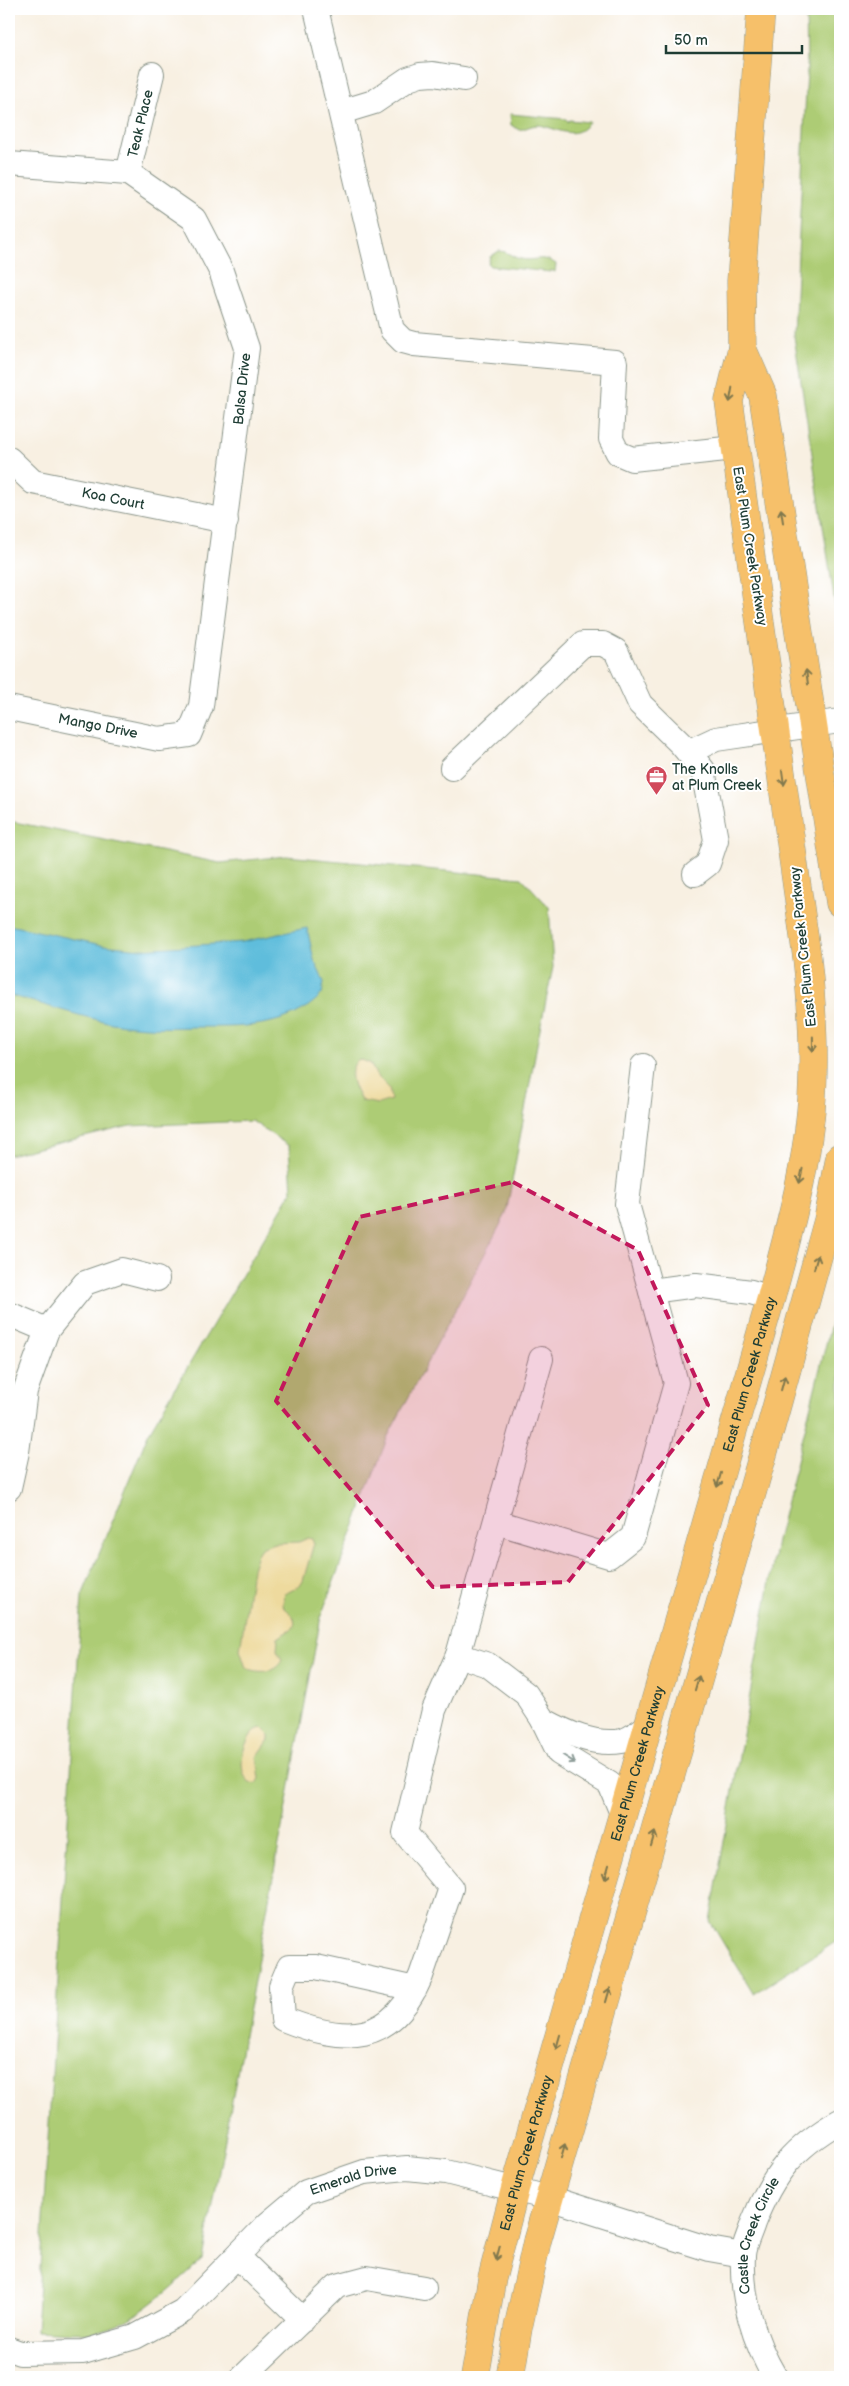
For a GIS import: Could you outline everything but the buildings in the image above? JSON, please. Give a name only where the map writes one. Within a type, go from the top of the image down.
[{"type":"main road","name":"East Plum Creek Parkway","points":[[475,2377],[492,2278],[515,2189],[771,1298],[803,1168],[809,1128],[814,1073],[807,958],[729,401],[742,348],[741,281],[761,9]]},
{"type":"main road","name":"East Plum Creek Parkway","points":[[742,348],[763,396],[827,723],[840,903]]},
{"type":"main road","points":[[510,2377],[526,2286],[549,2198],[770,1430],[828,1220],[840,1157]]},
{"type":"street","points":[[316,9],[392,330],[403,341],[615,362],[611,438],[618,454],[632,459],[647,459],[735,448]]},
{"type":"street","name":"Teak Place","points":[[128,173],[152,74]]},
{"type":"street","points":[[341,112],[374,102],[408,79],[420,75],[433,74],[464,80]]},
{"type":"street","name":"Balsa Drive","points":[[9,164],[128,173],[194,218],[221,271],[247,348],[201,706],[189,735]]},
{"type":"street","name":"Koa Court","points":[[9,459],[33,482],[226,521]]},
{"type":"street","points":[[452,768],[584,644],[603,644],[616,651],[640,704],[688,752],[703,770],[716,840],[708,864],[695,874]]},
{"type":"street","name":"Mango Drive","points":[[9,708],[159,738],[189,735]]},
{"type":"street","points":[[688,752],[716,739],[827,723]]},
{"type":"street","points":[[496,1522],[609,1556],[633,1537],[676,1383],[628,1204],[644,1066]]},
{"type":"street","points":[[9,1488],[17,1452],[25,1391],[47,1330],[85,1283],[122,1270],[156,1279]]},
{"type":"street","points":[[651,1291],[696,1285],[751,1292],[771,1298]]},
{"type":"street","points":[[9,1314],[47,1330]]},
{"type":"street","points":[[415,1989],[316,1967],[289,1967],[281,1986],[283,2019],[309,2029],[353,2036],[375,2031],[394,2017],[415,1989],[451,1888],[406,1833],[434,1710],[458,1655],[541,1359]]},
{"type":"street","points":[[458,1655],[488,1665],[526,1694],[543,1720],[560,1753],[610,1784],[623,1816]]},
{"type":"street","points":[[543,1720],[566,1732],[597,1742],[623,1741],[649,1725]]},
{"type":"street","name":"Castle Creek Circle","points":[[775,2377],[756,2338],[748,2308],[743,2255],[762,2202],[777,2174],[793,2154],[821,2132],[840,2121]]},
{"type":"street","name":"Emerald Drive","points":[[9,2350],[20,2353],[83,2352],[134,2337],[183,2311],[268,2224],[306,2192],[364,2172],[407,2168],[446,2172],[549,2198],[709,2249],[743,2255]]},
{"type":"street","points":[[238,2256],[303,2320]]},
{"type":"street","points":[[243,2377],[337,2286],[367,2278],[424,2288]]},
{"type":"highlighted area","points":[[513,1182],[638,1250],[708,1405],[568,1582],[433,1587],[276,1401],[359,1217]]},
{"type":"green space","points":[[806,9],[840,9],[840,637],[794,336],[807,70]]},
{"type":"green space","points":[[510,114],[566,119],[568,122],[569,120],[589,122],[578,132],[571,133],[538,125],[519,130],[511,125]]},
{"type":"green space","points":[[499,251],[521,259],[546,259],[556,264],[555,272],[551,270],[551,272],[490,266],[488,264],[490,257]]},
{"type":"green space","points":[[9,821],[220,863],[286,856],[522,878],[549,907],[553,967],[506,1214],[388,1436],[321,1616],[203,2259],[159,2298],[135,2315],[110,2328],[83,2333],[36,2331],[82,1596],[148,1434],[292,1191],[289,1146],[252,1121],[130,1126],[9,1155]]},
{"type":"green space","points":[[840,1288],[840,1939],[754,1994],[710,1921],[777,1541]]},
{"type":"green space","points":[[121,2371],[121,2377],[28,2377],[34,2374]]},
{"type":"sand","points":[[359,1059],[370,1063],[376,1075],[389,1088],[391,1100],[378,1104],[362,1101],[352,1080],[352,1069]]},
{"type":"sand","points":[[308,1538],[312,1539],[314,1543],[303,1581],[300,1586],[285,1594],[283,1606],[292,1615],[295,1623],[294,1627],[278,1638],[277,1650],[282,1660],[279,1665],[271,1670],[256,1671],[246,1668],[240,1650],[252,1569],[257,1554],[261,1548],[274,1543],[299,1542]]},
{"type":"sand","points":[[262,1728],[269,1735],[269,1740],[257,1757],[260,1779],[255,1784],[248,1781],[244,1774],[242,1765],[243,1755],[250,1737],[255,1731]]},
{"type":"water","points":[[9,925],[102,945],[141,949],[242,942],[307,928],[314,960],[324,982],[322,994],[309,1006],[294,1014],[262,1024],[227,1027],[162,1027],[112,1023],[9,995]]},
{"type":"place","name":"The Knolls at Plum Creek","points":[[656,796]]}]
